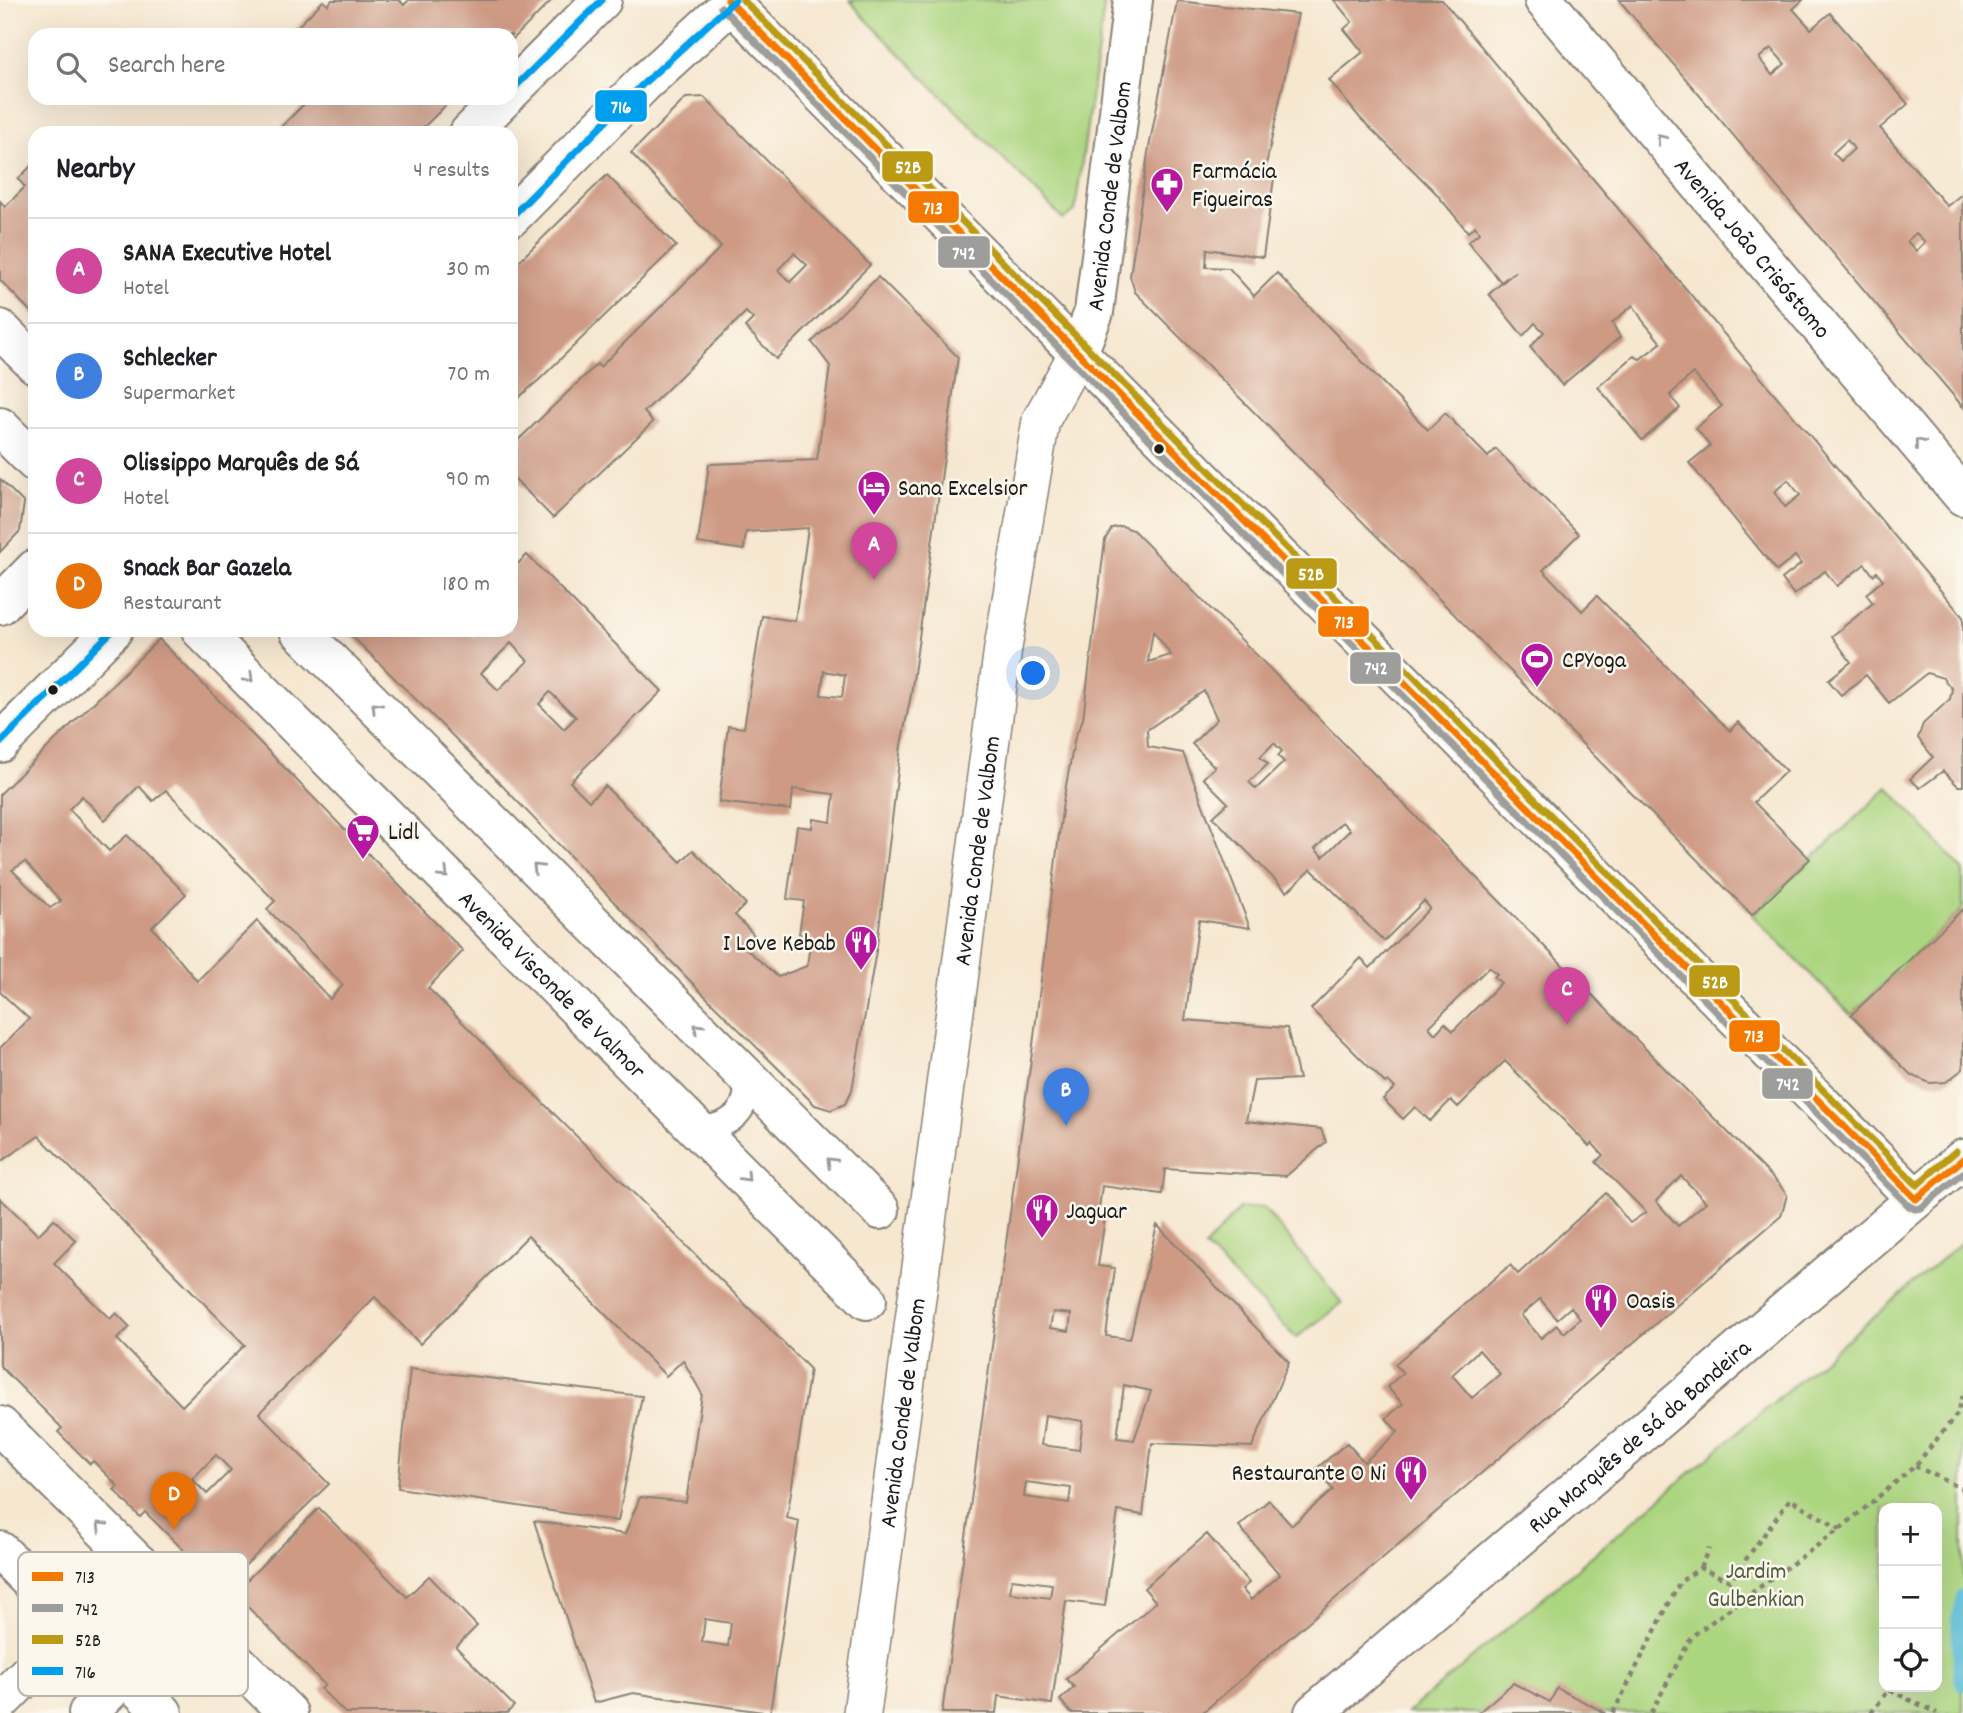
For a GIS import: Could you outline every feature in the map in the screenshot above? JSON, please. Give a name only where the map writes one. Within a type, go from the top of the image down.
[{"type":"street","points":[[518,84],[602,0]]},
{"type":"street","name":"Avenida Conde de Valbom","points":[[862,1713],[1003,648],[1041,420],[1078,353],[1094,312],[1133,0]]},
{"type":"street","name":"Avenida João Crisóstomo","points":[[1544,0],[1963,496]]},
{"type":"street","points":[[518,210],[643,83],[731,1],[1916,1199]]},
{"type":"street","points":[[476,126],[497,105]]},
{"type":"street","points":[[0,329],[28,357]]},
{"type":"street","points":[[0,427],[28,455]]},
{"type":"street","points":[[0,605],[28,576]]},
{"type":"street","points":[[0,743],[106,637]]},
{"type":"street","name":"Avenida Visconde de Valmor","points":[[208,637],[867,1300]]},
{"type":"street","points":[[306,637],[880,1210]]},
{"type":"street","name":"Rua Marquês de Sá da Bandeira","points":[[1314,1713],[1963,1159]]},
{"type":"street","points":[[0,1426],[127,1552]]},
{"type":"street","points":[[0,1551],[18,1569]]},
{"type":"street","points":[[248,1673],[288,1713]]},
{"type":"street","points":[[0,1702],[18,1684]]},
{"type":"street","points":[[88,1713],[105,1696]]},
{"type":"street","points":[[146,1696],[163,1713]]},
{"type":"lane","points":[[698,1129],[714,1128],[737,1116],[748,1090],[746,1077]]},
{"type":"path","points":[[1651,1713],[1692,1636],[1840,1529],[1915,1466],[1958,1413],[1963,1396]]},
{"type":"path","points":[[1915,1466],[1963,1489]]},
{"type":"path","points":[[1700,1569],[1730,1581],[1790,1499],[1840,1529]]},
{"type":"path","points":[[1613,1713],[1680,1581],[1700,1569],[1709,1548]]},
{"type":"path","points":[[1871,1713],[1889,1690],[1935,1713]]},
{"type":"green space","points":[[850,0],[1105,0],[1075,211],[1063,219]]},
{"type":"green space","points":[[1888,787],[1963,870],[1963,909],[1851,1015],[1752,915]]},
{"type":"green space","points":[[1263,1207],[1342,1303],[1296,1338],[1205,1247],[1239,1209]]},
{"type":"green space","name":"Jardim Gulbenkian","points":[[1963,1241],[1963,1713],[1407,1713]]},
{"type":"building","points":[[332,0],[399,0],[404,5],[409,0],[552,0],[518,34],[518,28],[296,28],[323,1],[328,5]]},
{"type":"building","points":[[1334,0],[1442,0],[1963,617],[1963,786],[1958,786],[1943,771],[1920,788],[1910,779],[1933,757],[1918,738],[1923,724],[1950,699],[1952,689],[1943,678],[1927,673],[1889,703],[1866,675],[1841,695],[1828,680],[1851,662],[1832,636],[1873,603],[1866,594],[1883,580],[1877,572],[1873,575],[1865,564],[1837,586],[1825,571],[1794,595],[1782,579],[1801,564],[1795,556],[1777,571],[1689,463],[1710,446],[1696,428],[1722,406],[1693,373],[1670,395],[1680,408],[1642,440],[1598,387],[1634,356],[1640,359],[1661,343],[1633,305],[1612,323],[1620,337],[1562,385],[1530,347],[1544,332],[1535,323],[1523,336],[1489,294],[1516,271],[1501,282],[1468,242],[1479,233],[1475,226],[1468,232],[1435,192],[1360,118],[1329,80],[1363,52],[1344,29],[1352,22]],"holes":[[[1788,480],[1800,495],[1785,507],[1774,492]]]},
{"type":"building","points":[[1619,0],[1803,0],[1793,9],[1811,29],[1830,13],[1908,104],[1880,128],[1947,206],[1963,193],[1963,407]],"holes":[[[1771,48],[1785,64],[1772,75],[1759,58]],[[1847,140],[1854,149],[1841,161],[1833,153]],[[1916,233],[1925,242],[1916,251],[1907,241]]]},
{"type":"building","points":[[1177,1],[1298,14],[1265,170],[1275,171],[1263,257],[1207,249],[1206,267],[1229,268],[1254,296],[1277,273],[1428,430],[1445,413],[1488,457],[1496,449],[1579,534],[1543,570],[1582,611],[1597,596],[1730,731],[1738,722],[1786,771],[1754,802],[1810,859],[1752,915],[1135,292],[1130,276],[1148,153]]},
{"type":"building","points":[[704,97],[870,265],[776,359],[745,327],[753,319],[746,312],[644,412],[653,422],[553,518],[518,482],[518,440],[597,364],[600,367],[721,247],[631,153],[686,98]],"holes":[[[794,253],[807,265],[790,282],[778,270]]]},
{"type":"building","points":[[303,105],[446,105],[425,126],[282,126]]},
{"type":"building","points":[[28,169],[28,309],[0,280],[0,201],[5,207],[25,187],[18,179]]},
{"type":"building","points":[[607,175],[676,246],[518,398],[518,262]]},
{"type":"building","points":[[878,277],[958,357],[911,695],[901,745],[877,945],[852,1090],[845,1104],[831,1110],[815,1105],[353,637],[518,637],[518,563],[527,555],[662,691],[570,782],[589,801],[605,786],[681,862],[693,850],[746,904],[735,915],[754,935],[743,946],[778,977],[807,966],[811,937],[799,934],[804,901],[787,899],[797,826],[812,828],[813,819],[831,822],[834,794],[793,789],[791,810],[719,802],[728,726],[744,728],[762,616],[795,621],[808,528],[746,532],[744,550],[698,543],[709,464],[817,460],[830,366],[812,342]],"holes":[[[511,643],[528,661],[498,690],[481,673]],[[824,671],[845,675],[842,697],[821,695]],[[550,692],[576,717],[564,729],[539,704]]]},
{"type":"building","points":[[0,479],[24,503],[20,531],[0,552]]},
{"type":"building","points":[[1122,526],[1133,530],[1787,1195],[1781,1216],[1202,1713],[1071,1713],[1060,1700],[1074,1687],[1066,1679],[1156,1602],[1144,1588],[1207,1534],[1249,1583],[1242,1589],[1251,1600],[1280,1575],[1239,1526],[1269,1500],[1292,1525],[1333,1490],[1316,1469],[1347,1443],[1364,1462],[1398,1432],[1386,1418],[1403,1404],[1387,1387],[1403,1373],[1395,1364],[1510,1265],[1518,1274],[1606,1193],[1630,1223],[1646,1212],[1596,1162],[1603,1155],[1592,1143],[1589,1146],[1505,1061],[1458,1107],[1451,1100],[1430,1121],[1415,1107],[1403,1119],[1383,1099],[1395,1088],[1388,1081],[1385,1083],[1311,1009],[1361,958],[1370,968],[1430,908],[1424,901],[1384,941],[1311,869],[1287,892],[1213,817],[1228,803],[1203,778],[1215,767],[1192,744],[1217,719],[1204,691],[1147,730],[1148,747],[1183,753],[1250,928],[1199,920],[1185,1020],[1287,1028],[1299,1079],[1254,1081],[1246,1121],[1321,1129],[1326,1142],[1286,1176],[1165,1169],[1162,1194],[1102,1186],[1098,1216],[1105,1218],[1098,1266],[1115,1268],[1106,1336],[1130,1339],[1157,1225],[1289,1362],[1252,1447],[1152,1443],[1143,1515],[1118,1511],[1105,1606],[1066,1601],[1052,1704],[998,1696],[996,1713],[942,1713],[1033,1045],[1063,802],[1075,737],[1083,719],[1105,540],[1112,528]],"holes":[[[1153,631],[1171,655],[1148,662]],[[1274,743],[1282,751],[1278,756],[1284,762],[1256,789],[1249,782],[1268,764],[1260,757]],[[1342,822],[1350,830],[1323,857],[1315,849]],[[1489,967],[1497,974],[1494,977],[1501,983],[1453,1031],[1445,1023],[1435,1034],[1429,1027]],[[1681,1176],[1706,1202],[1678,1226],[1656,1201]],[[1540,1299],[1557,1319],[1571,1307],[1580,1319],[1564,1333],[1557,1325],[1541,1338],[1521,1315]],[[1053,1312],[1071,1314],[1069,1331],[1050,1328]],[[1479,1350],[1500,1374],[1472,1398],[1452,1375]],[[1124,1385],[1151,1391],[1134,1440],[1117,1438]],[[1045,1415],[1083,1421],[1079,1450],[1041,1445]],[[1026,1482],[1071,1488],[1069,1503],[1024,1497]],[[1012,1579],[1052,1584],[1050,1598],[1010,1593]]]},
{"type":"building","points":[[159,639],[463,951],[428,988],[810,1369],[787,1518],[799,1521],[770,1713],[633,1693],[594,1703],[534,1521],[625,1534],[640,1497],[686,1502],[702,1394],[683,1360],[666,1376],[528,1236],[420,1344],[375,1297],[259,1413],[329,1484],[248,1563],[248,1552],[186,1552],[145,1512],[140,1517],[114,1490],[118,1486],[93,1461],[90,1464],[58,1432],[62,1428],[0,1366],[0,1198],[38,1235],[54,1219],[76,1241],[54,1263],[110,1319],[116,1313],[130,1327],[117,1339],[182,1406],[245,1345],[39,1136],[0,1162],[0,1048],[29,1019],[0,992],[0,794]],"holes":[[[139,786],[153,801],[166,790],[275,901],[267,909],[343,985],[330,999],[257,921],[197,981],[152,927],[186,894],[127,835],[109,851],[69,809],[82,796],[105,820]],[[25,862],[61,901],[50,908],[12,870]],[[216,1455],[231,1470],[207,1494],[192,1479]],[[705,1619],[731,1623],[728,1646],[702,1642]]]},
{"type":"building","points":[[1963,909],[1963,1069],[1946,1082],[1930,1083],[1911,1075],[1851,1015]]},
{"type":"building","points":[[410,1369],[642,1396],[618,1521],[398,1488]]},
{"type":"building","points":[[319,1508],[407,1597],[429,1576],[477,1626],[456,1647],[514,1706],[507,1713],[345,1713],[321,1689],[325,1685],[248,1607],[248,1579]]},
{"type":"building","points":[[1513,1683],[1550,1702],[1557,1688],[1606,1713],[1478,1713]]},
{"type":"waterway","points":[[1963,1596],[1958,1618],[1960,1676],[1963,1684]]},
{"type":"transit line","name":"716","points":[[518,84],[602,0]]},
{"type":"transit line","name":"713","points":[[728,0],[1916,1199],[1963,1159]]},
{"type":"transit line","name":"716","points":[[518,210],[643,84],[735,0]]},
{"type":"transit line","name":"52B","points":[[743,0],[1917,1185],[1956,1151]]},
{"type":"transit line","name":"742","points":[[721,7],[1909,1206],[1921,1208],[1963,1173]]},
{"type":"transit line","name":"716","points":[[0,743],[106,637]]},
{"type":"place","name":"Farmácia Figueiras","points":[[1167,214]]},
{"type":"place","name":"Sana Excelsior","points":[[874,517]]},
{"type":"place","name":"SANA Executive Hotel","points":[[874,580]]},
{"type":"place","name":"CPYoga","points":[[1537,689]]},
{"type":"place","name":"Lidl","points":[[363,861]]},
{"type":"place","name":"I Love Kebab","points":[[861,972]]},
{"type":"place","name":"Olissippo Marquês de Sá","points":[[1567,1025]]},
{"type":"place","name":"Schlecker","points":[[1066,1126]]},
{"type":"place","name":"Jaguar","points":[[1042,1240]]},
{"type":"place","name":"Oasis","points":[[1601,1330]]},
{"type":"place","name":"Restaurante O Ni","points":[[1411,1502]]},
{"type":"place","name":"Snack Bar Gazela","points":[[174,1530]]}]
